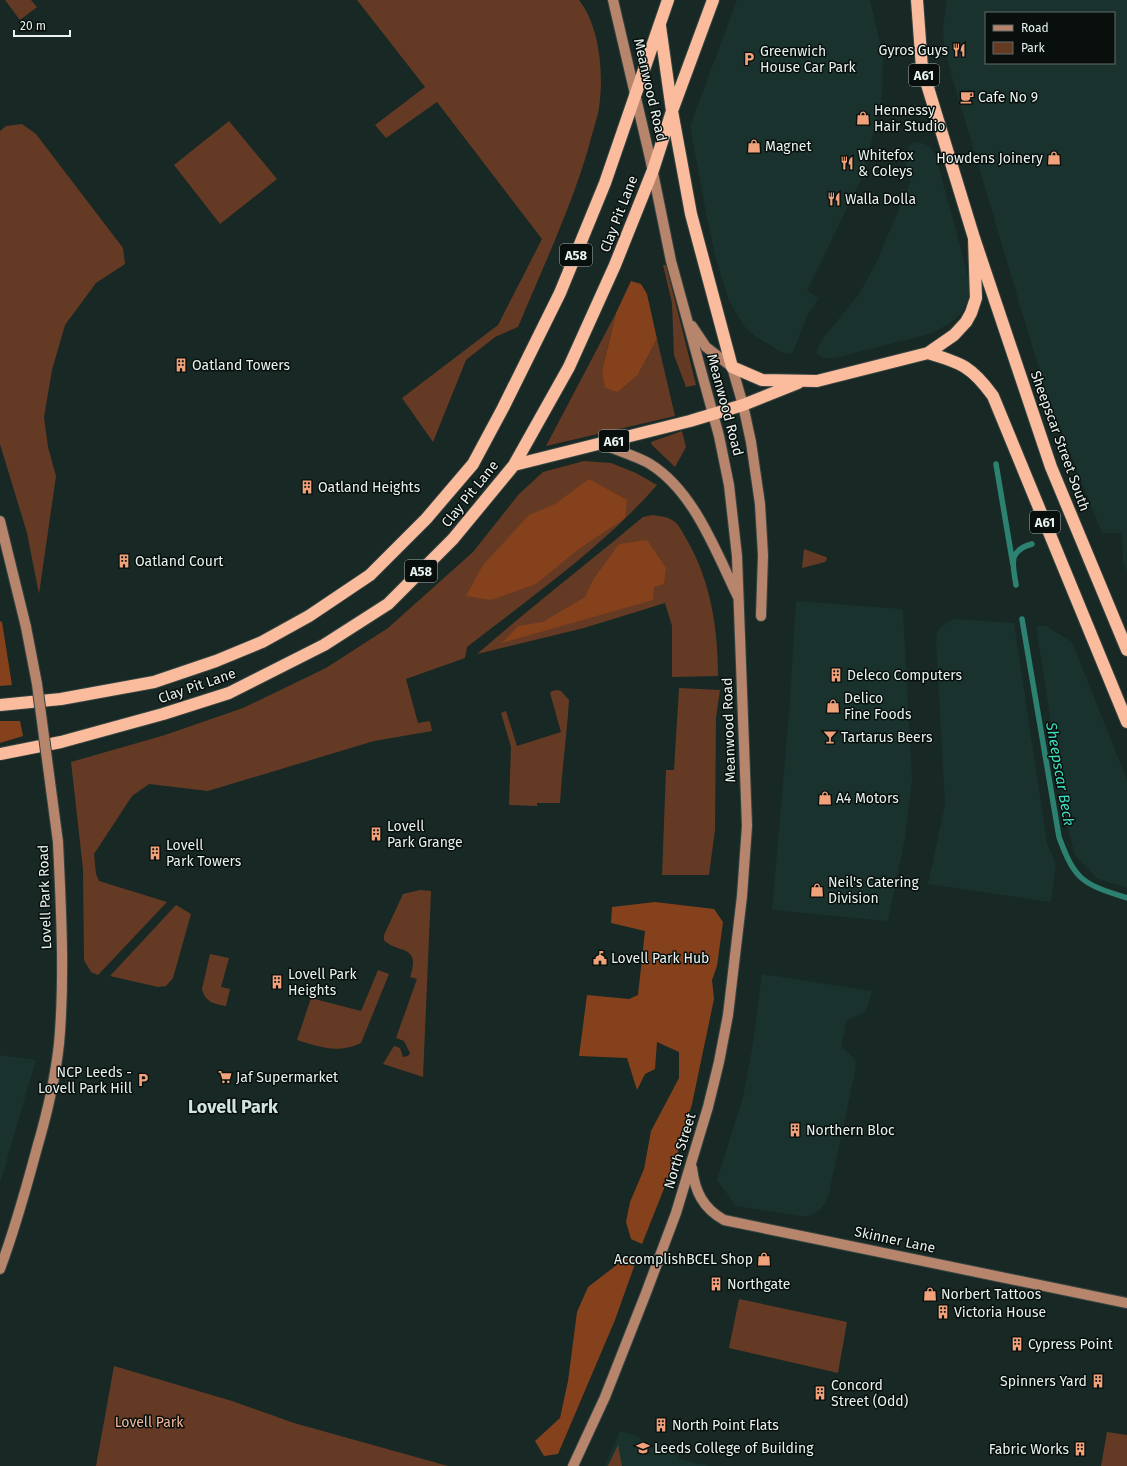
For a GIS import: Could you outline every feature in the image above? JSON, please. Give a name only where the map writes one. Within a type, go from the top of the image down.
[{"type":"highway","name":"Clay Pit Lane","points":[[0,705],[61,699],[154,682],[216,661],[262,642],[309,616],[370,575],[426,519],[472,464],[503,408],[560,293],[603,187],[668,0]]},
{"type":"highway","name":"Clay Pit Lane","points":[[0,754],[61,742],[163,714],[229,693],[324,645],[388,604],[453,539],[514,465],[569,367],[615,265],[652,170],[713,0]]},
{"type":"highway","name":"Sheepscar Street South","points":[[918,6],[922,68],[974,238],[1051,467],[1127,650]]},
{"type":"highway","name":"Meanwood Road","points":[[660,23],[672,111],[699,248],[732,367]]},
{"type":"highway","name":"Sheepscar Street South","points":[[732,367],[762,380],[801,382],[835,377],[928,353],[954,335],[966,322],[971,313],[976,298],[974,238]]},
{"type":"highway","name":"A61","points":[[928,353],[959,363],[981,379],[993,396],[1127,722]]},
{"type":"highway","name":"Sheepscar Street South","points":[[514,465],[690,421],[743,405],[801,382]]},
{"type":"street","name":"Meanwood Road","points":[[613,0],[671,261],[722,448],[732,506],[740,600],[747,826]]},
{"type":"street","points":[[918,6],[924,0]]},
{"type":"street","points":[[685,315],[706,347],[732,367]]},
{"type":"street","name":"Meanwood Road","points":[[732,367],[743,405],[751,442],[760,504],[763,555],[761,616]]},
{"type":"street","points":[[602,444],[649,463],[672,480],[686,498],[707,534],[740,600]]},
{"type":"street","name":"Lovell Park Road","points":[[0,521],[26,626],[37,684],[58,842],[62,979],[59,1045],[46,1118],[15,1229],[0,1269]]},
{"type":"street","name":"North Street","points":[[573,1466],[605,1397],[646,1294],[691,1164],[719,1062],[728,1015],[742,896],[747,826]]},
{"type":"street","name":"Skinner Lane","points":[[691,1164],[698,1195],[714,1214],[724,1220],[1127,1303]]},
{"type":"shaded area","points":[[737,0],[870,0],[883,56],[882,98],[864,173],[807,291],[819,298],[807,316],[793,352],[790,354],[781,352],[755,336],[744,326],[729,301],[716,259],[690,126]]},
{"type":"shaded area","points":[[947,0],[1127,0],[1127,571],[1123,561],[1122,533],[1102,533],[1045,389],[949,67],[944,45],[943,26]]},
{"type":"shaded area","points":[[918,142],[931,148],[936,156],[966,268],[970,288],[968,301],[961,313],[953,321],[933,333],[835,358],[822,358],[817,354],[817,349],[824,337],[859,294],[877,261],[910,183],[904,157],[907,149],[912,143]]},
{"type":"shaded area","points":[[631,281],[641,284],[647,294],[657,339],[638,375],[618,392],[605,388],[602,371],[616,313]]},
{"type":"shaded area","points":[[589,479],[627,500],[625,518],[576,551],[536,584],[491,600],[466,596],[483,565],[529,515],[555,504]]},
{"type":"shaded area","points":[[647,540],[666,568],[664,584],[654,587],[653,600],[502,643],[518,626],[543,622],[585,597],[593,580],[619,544]]},
{"type":"shaded area","points":[[796,601],[901,609],[903,613],[912,779],[905,838],[888,921],[772,910],[789,714]]},
{"type":"shaded area","points":[[955,619],[1014,623],[1047,843],[1056,864],[1051,902],[928,884],[945,805],[936,640],[937,632],[941,627]]},
{"type":"shaded area","points":[[0,621],[2,622],[12,685],[0,686]]},
{"type":"shaded area","points":[[1036,626],[1046,626],[1072,642],[1127,780],[1127,888],[1096,878],[1075,855],[1067,826]]},
{"type":"shaded area","points":[[0,721],[20,721],[23,736],[0,743]]},
{"type":"shaded area","points":[[655,902],[714,909],[723,922],[717,966],[712,980],[714,999],[692,1104],[675,1161],[642,1244],[631,1239],[626,1222],[630,1202],[644,1169],[651,1131],[679,1078],[679,1052],[657,1042],[655,1069],[645,1074],[637,1090],[627,1058],[579,1056],[587,995],[629,999],[638,995],[645,931],[611,923],[612,907]]},
{"type":"shaded area","points":[[762,974],[872,991],[867,1009],[862,1014],[847,1020],[841,1046],[854,1058],[856,1065],[855,1072],[829,1193],[824,1205],[818,1211],[809,1216],[800,1216],[736,1206],[717,1180],[743,1097],[753,1043]]},
{"type":"shaded area","points":[[0,1055],[36,1060],[0,1183]]},
{"type":"shaded area","points":[[627,1257],[636,1261],[615,1320],[558,1454],[544,1456],[535,1441],[560,1418],[568,1381],[577,1312],[588,1287]]},
{"type":"shaded area","name":"Leeds College of Building","points":[[620,1431],[634,1435],[646,1442],[674,1447],[674,1450],[679,1451],[679,1459],[709,1466],[605,1466]]},
{"type":"green space","points":[[5,0],[31,0],[37,7],[20,20]]},
{"type":"green space","points":[[357,0],[579,0],[592,23],[599,51],[601,81],[597,117],[574,192],[547,260],[518,327],[495,337],[466,360],[433,442],[402,398],[498,325],[542,239],[437,102],[386,138],[375,125],[425,87]]},
{"type":"green space","points":[[229,121],[277,179],[220,224],[174,165]]},
{"type":"green space","points":[[22,124],[36,134],[123,248],[125,264],[96,283],[65,325],[52,370],[44,417],[48,447],[56,476],[39,594],[27,533],[0,444],[0,131],[6,126]]},
{"type":"green space","points":[[663,265],[666,265],[696,385],[686,387],[674,355],[672,303]]},
{"type":"green space","points":[[616,313],[602,371],[618,392],[638,375],[657,339],[675,416],[546,446]]},
{"type":"green space","points":[[682,431],[686,447],[675,467],[652,445],[651,442]]},
{"type":"green space","points":[[584,461],[611,463],[636,473],[657,485],[636,508],[590,550],[467,647],[465,658],[406,679],[418,723],[430,721],[432,731],[374,741],[208,791],[149,784],[132,796],[94,854],[96,874],[99,881],[167,902],[98,975],[91,972],[84,960],[83,869],[71,762],[165,735],[243,708],[326,668],[388,628],[473,552],[519,494],[543,472]]},
{"type":"green space","points":[[652,515],[668,518],[677,524],[687,540],[702,572],[712,606],[715,623],[718,676],[672,677],[672,626],[665,603],[584,628],[477,654],[643,517]]},
{"type":"green space","points":[[804,549],[826,557],[827,559],[825,562],[802,568]]},
{"type":"green space","points":[[679,688],[720,690],[716,718],[715,830],[709,875],[662,875],[666,770],[674,770]]},
{"type":"green space","points":[[557,690],[561,691],[569,700],[560,803],[537,803],[537,806],[509,805],[511,747],[501,713],[506,711],[517,746],[561,732],[550,693]]},
{"type":"green space","points":[[420,890],[431,891],[423,1077],[383,1064],[394,1046],[400,1048],[403,1057],[408,1056],[410,1053],[404,1041],[396,1038],[417,979],[410,977],[413,959],[410,954],[389,944],[384,940],[384,935],[403,894]]},
{"type":"green space","points":[[176,905],[191,914],[173,978],[166,986],[158,987],[110,976]]},
{"type":"green space","points":[[210,954],[229,958],[221,987],[230,989],[226,1006],[211,1002],[203,993],[202,989]]},
{"type":"green space","points":[[378,970],[389,974],[361,1043],[336,1049],[321,1047],[297,1040],[311,998],[361,1011]]},
{"type":"green space","points":[[739,1299],[847,1322],[838,1373],[729,1348]]},
{"type":"green space","name":"Lovell Park","points":[[114,1366],[232,1401],[294,1423],[448,1466],[96,1466]]},
{"type":"green space","points":[[1107,1432],[1127,1435],[1127,1466],[1101,1466]]},
{"type":"green space","points":[[618,1445],[622,1466],[608,1466]]},
{"type":"waterway","points":[[996,464],[1013,565]]},
{"type":"waterway","name":"Sheepscar Beck","points":[[1016,585],[1013,565],[1015,555],[1019,550],[1032,544]]},
{"type":"waterway","name":"Sheepscar Beck","points":[[1022,619],[1059,837],[1070,863],[1082,879],[1100,889],[1127,898]]},
{"type":"place","name":"Gyros Guys","points":[[959,50]]},
{"type":"place","name":"Greenwich House Car Park","points":[[749,59]]},
{"type":"place","name":"Cafe No 9","points":[[967,97]]},
{"type":"place","name":"Hennessy Hair Studio","points":[[863,118]]},
{"type":"place","name":"Magnet","points":[[754,146]]},
{"type":"place","name":"Howdens Joinery","points":[[1054,158]]},
{"type":"place","name":"Whitefox & Coleys","points":[[847,163]]},
{"type":"place","name":"Walla Dolla","points":[[834,199]]},
{"type":"place","name":"Oatland Towers","points":[[181,365]]},
{"type":"place","name":"Oatland Heights","points":[[307,487]]},
{"type":"place","name":"Oatland Court","points":[[124,561]]},
{"type":"place","name":"Deleco Computers","points":[[836,675]]},
{"type":"place","name":"Delico Fine Foods","points":[[833,706]]},
{"type":"place","name":"Tartarus Beers","points":[[830,737]]},
{"type":"place","name":"A4 Motors","points":[[825,798]]},
{"type":"place","name":"Lovell Park Grange","points":[[376,834]]},
{"type":"place","name":"Lovell Park Towers","points":[[155,853]]},
{"type":"place","name":"Neil's Catering Division","points":[[817,890]]},
{"type":"place","name":"Lovell Park Hub","points":[[600,958]]},
{"type":"place","name":"Lovell Park Heights","points":[[277,982]]},
{"type":"place","name":"Jaf Supermarket","points":[[225,1077]]},
{"type":"place","name":"NCP Leeds - Lovell Park Hill","points":[[143,1080]]},
{"type":"place","name":"Northern Bloc","points":[[795,1130]]},
{"type":"place","name":"AccomplishBCEL Shop","points":[[764,1259]]},
{"type":"place","name":"Northgate","points":[[716,1284]]},
{"type":"place","name":"Norbert Tattoos","points":[[930,1294]]},
{"type":"place","name":"Victoria House","points":[[943,1312]]},
{"type":"place","name":"Cypress Point","points":[[1017,1344]]},
{"type":"place","name":"Spinners Yard","points":[[1098,1381]]},
{"type":"place","name":"Concord Street (Odd)","points":[[820,1393]]},
{"type":"place","name":"North Point Flats","points":[[661,1425]]},
{"type":"place","name":"Leeds College of Building","points":[[643,1448]]},
{"type":"place","name":"Fabric Works","points":[[1080,1449]]},
{"type":"district","name":"Lovell Park","points":[[233,1107]]}]
